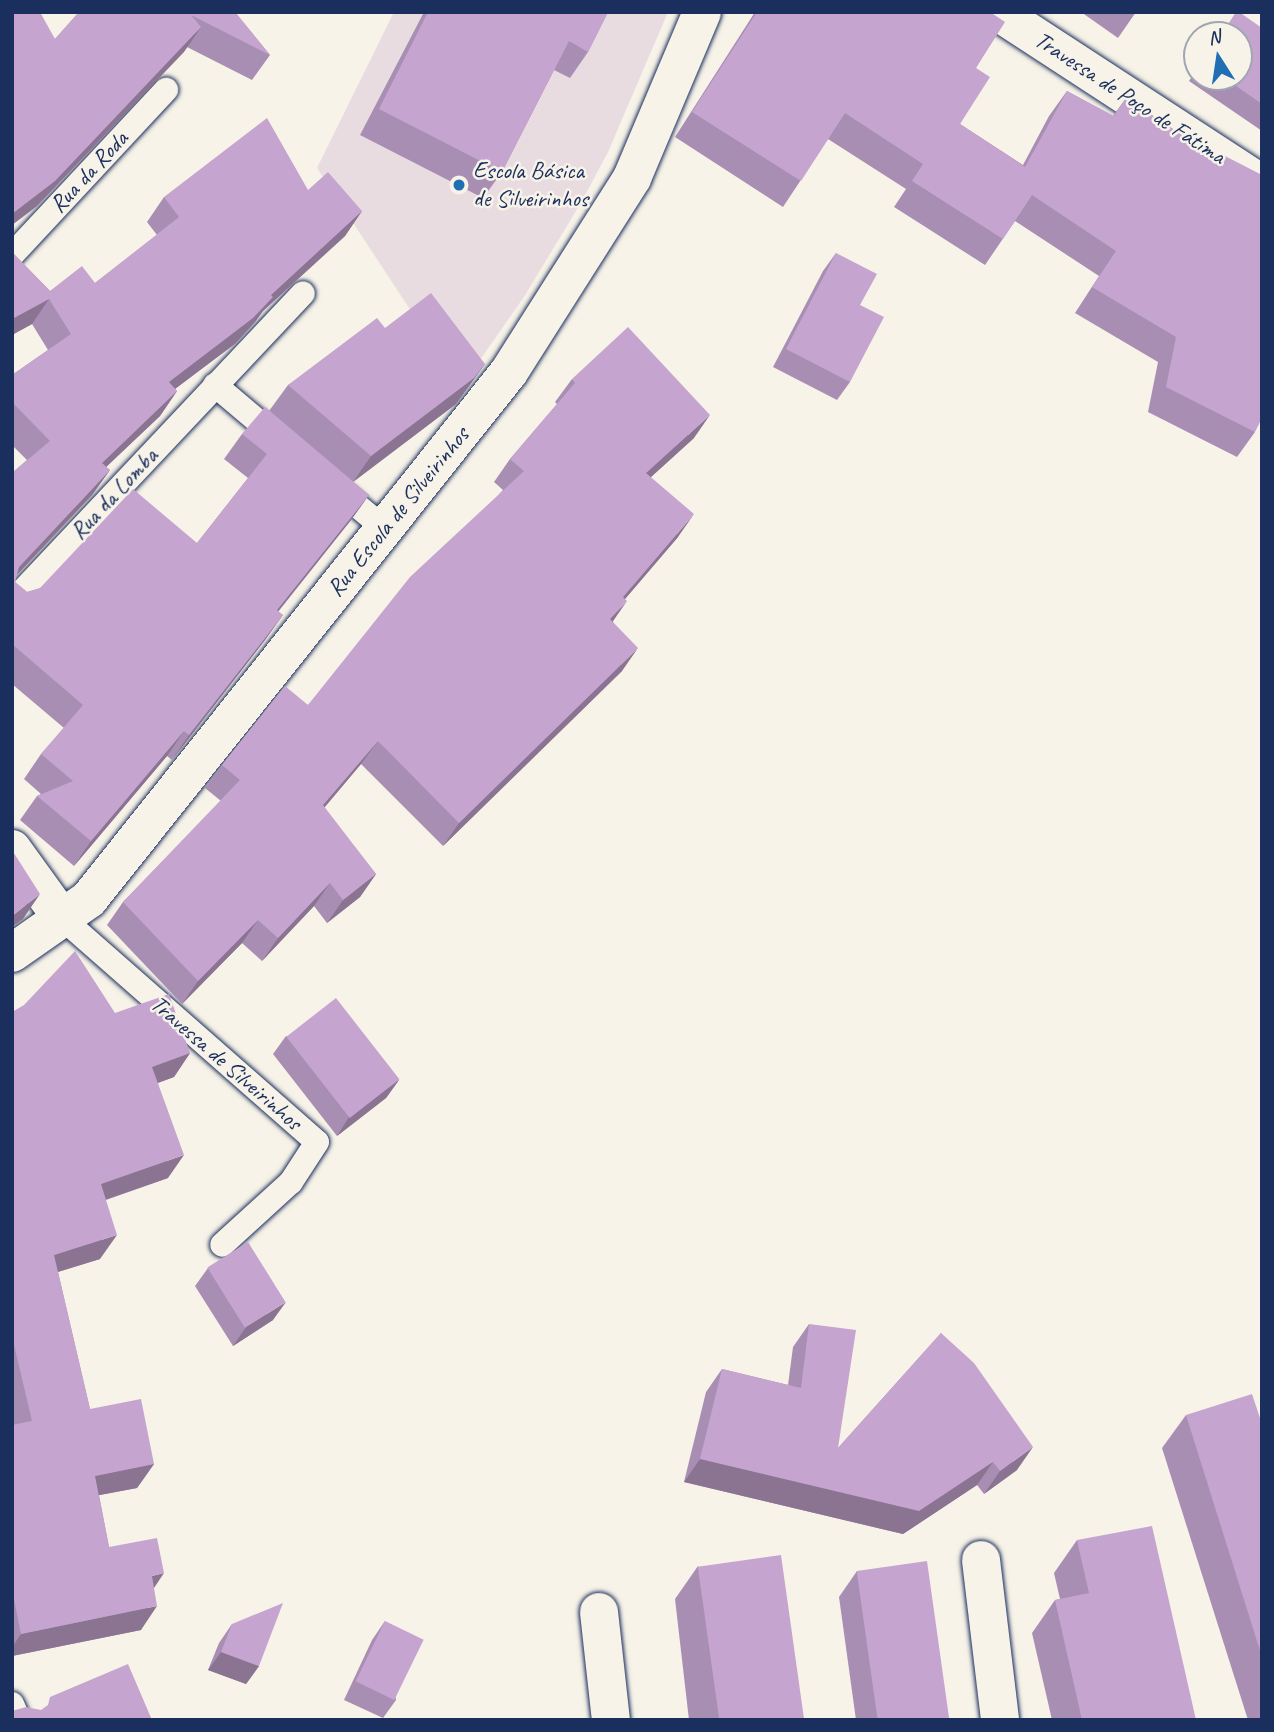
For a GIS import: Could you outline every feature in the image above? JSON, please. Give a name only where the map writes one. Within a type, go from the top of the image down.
[{"type":"street","name":"Rua Escola de Silveirinhos","points":[[12,953],[89,899],[509,372],[632,178],[702,12]]},
{"type":"street","name":"Travessa de Poço de Fátima","points":[[998,12],[1262,184]]},
{"type":"street","points":[[12,849],[62,918]]},
{"type":"street","points":[[981,1560],[1000,1720]]},
{"type":"street","points":[[599,1612],[611,1720]]},
{"type":"lane","name":"Rua da Roda","points":[[12,255],[166,90]]},
{"type":"lane","name":"Rua da Lomba","points":[[12,602],[303,293]]},
{"type":"lane","points":[[215,386],[300,457]]},
{"type":"lane","points":[[321,475],[385,528]]},
{"type":"lane","name":"Travessa de Silveirinhos","points":[[62,918],[317,1142],[291,1182],[222,1245]]},
{"type":"lane","points":[[12,1704],[19,1720]]},
{"type":"shaded area","name":"Escola Básica de Silveirinhos","points":[[394,12],[668,12],[608,152],[582,201],[524,297],[461,387],[317,168]]},
{"type":"building","points":[[12,12],[40,12],[55,39],[79,12],[235,12],[270,55],[191,15],[201,27],[55,181],[12,214]]},
{"type":"building","points":[[428,12],[608,12],[588,52],[569,41],[502,172],[379,109]]},
{"type":"building","points":[[757,12],[990,12],[1005,22],[976,68],[990,77],[960,124],[1025,167],[1067,91],[1114,116],[1126,98],[1222,161],[1223,155],[1262,175],[1262,418],[1255,432],[1166,387],[1176,337],[1092,287],[1116,251],[1032,195],[1003,239],[912,181],[923,164],[845,113],[801,181],[692,112]]},
{"type":"building","points":[[1236,12],[1239,12],[1252,21],[1230,21]]},
{"type":"building","points":[[1253,22],[1262,28],[1262,104],[1243,91],[1253,91]]},
{"type":"building","points":[[267,118],[308,190],[328,172],[362,211],[271,295],[273,297],[253,318],[169,382],[177,391],[102,463],[110,470],[19,567],[15,582],[27,592],[40,588],[133,489],[197,543],[267,454],[242,434],[265,407],[369,495],[277,610],[283,615],[189,735],[184,731],[91,841],[37,796],[73,781],[41,754],[83,705],[12,644],[12,473],[50,441],[12,402],[12,375],[71,334],[49,299],[12,319],[12,252],[50,291],[82,266],[95,283],[179,217],[164,197]]},
{"type":"building","points":[[836,253],[877,274],[860,305],[884,317],[850,382],[786,349]]},
{"type":"building","points":[[431,293],[485,364],[474,378],[371,456],[288,385],[377,318],[385,328]]},
{"type":"building","points":[[628,327],[710,415],[646,473],[694,514],[623,597],[627,601],[610,619],[638,648],[459,823],[378,741],[323,805],[376,874],[343,900],[330,883],[278,938],[258,920],[198,981],[123,902],[240,780],[222,765],[285,686],[308,705],[410,577],[524,471],[510,459],[575,383],[572,379]]},
{"type":"building","points":[[12,850],[40,894],[12,916]]},
{"type":"building","points":[[75,951],[115,1013],[169,994],[190,1053],[152,1067],[184,1155],[101,1184],[117,1235],[54,1255],[90,1409],[141,1399],[154,1464],[95,1476],[109,1547],[157,1538],[164,1573],[152,1576],[157,1606],[21,1634],[12,1589],[12,1425],[32,1421],[12,1336],[12,1012],[24,1005]]},
{"type":"building","points":[[336,998],[399,1079],[350,1118],[286,1037]]},
{"type":"building","points":[[248,1242],[286,1302],[245,1328],[207,1267]]},
{"type":"building","points":[[809,1324],[856,1330],[838,1448],[941,1333],[974,1363],[1033,1447],[1000,1471],[993,1462],[919,1511],[700,1459],[722,1369],[801,1388]]},
{"type":"building","points":[[1252,1394],[1262,1424],[1262,1657],[1186,1415]]},
{"type":"building","points":[[1152,1526],[1196,1720],[1082,1720],[1055,1600],[1089,1593],[1077,1540]]},
{"type":"building","points":[[781,1555],[804,1719],[719,1720],[698,1567]]},
{"type":"building","points":[[927,1561],[949,1720],[878,1720],[857,1571]]},
{"type":"building","points":[[283,1603],[259,1666],[221,1652],[232,1624]]},
{"type":"building","points":[[385,1621],[424,1640],[394,1700],[356,1681]]},
{"type":"building","points":[[128,1664],[152,1720],[12,1720],[12,1711],[26,1707],[41,1710],[48,1705],[50,1697]]},
{"type":"place","name":"Escola Básica de Silveirinhos","points":[[459,185]]}]
